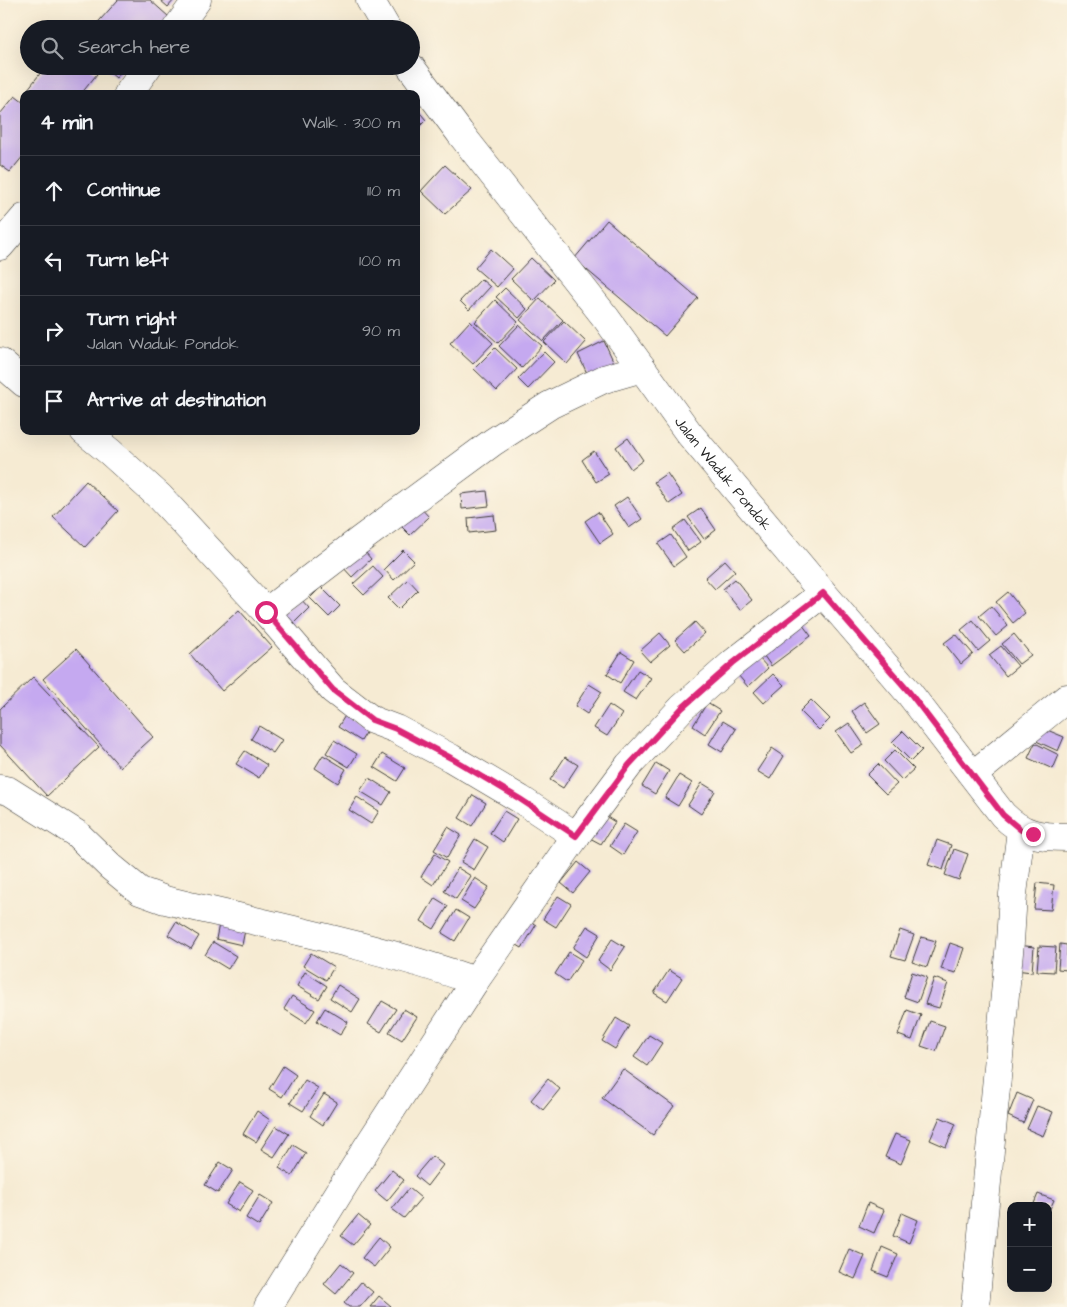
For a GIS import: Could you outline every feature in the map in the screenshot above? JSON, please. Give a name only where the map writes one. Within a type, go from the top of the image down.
[{"type":"street","points":[[183,20],[197,0]]},
{"type":"street","points":[[370,0],[382,20]]},
{"type":"street","points":[[131,90],[142,75]]},
{"type":"street","name":"Jalan Waduk Pondok","points":[[417,75],[466,141],[606,318],[688,432],[910,693],[1003,815],[1021,830],[1051,837],[1067,837]]},
{"type":"street","points":[[0,246],[20,223]]},
{"type":"street","points":[[0,362],[20,380]]},
{"type":"street","points":[[266,612],[493,442],[550,405],[604,379],[642,368]]},
{"type":"street","points":[[89,435],[160,497],[266,612],[333,690],[372,720],[396,729],[451,758],[520,799],[576,836]]},
{"type":"street","points":[[268,1307],[368,1146],[475,981],[576,836],[629,765],[682,708],[733,663],[823,593]]},
{"type":"street","points":[[972,775],[1067,698]]},
{"type":"street","points":[[0,789],[9,791],[77,834],[111,867],[140,891],[165,900],[380,951],[433,966],[475,981]]},
{"type":"street","points":[[975,1307],[1009,952],[1012,894],[1021,830]]},
{"type":"building","points":[[118,0],[150,0],[169,17],[166,20],[100,20]]},
{"type":"building","points":[[160,0],[174,0],[168,7]]},
{"type":"building","points":[[39,75],[96,75],[84,90],[27,90]]},
{"type":"building","points":[[15,96],[20,100],[20,160],[10,172],[0,165],[0,114]]},
{"type":"building","points":[[420,113],[426,120],[420,126]]},
{"type":"building","points":[[445,165],[472,190],[445,214],[421,191]]},
{"type":"building","points":[[607,220],[698,298],[665,336],[574,259]]},
{"type":"building","points":[[491,249],[513,269],[497,287],[475,268]]},
{"type":"building","points":[[531,258],[554,280],[534,301],[511,279]]},
{"type":"building","points":[[481,279],[490,287],[469,310],[460,301]]},
{"type":"building","points":[[505,288],[527,309],[519,318],[496,297]]},
{"type":"building","points":[[540,298],[563,320],[543,341],[520,320]]},
{"type":"building","points":[[495,300],[518,322],[498,343],[475,322]]},
{"type":"building","points":[[470,321],[493,343],[473,364],[450,343]]},
{"type":"building","points":[[564,321],[586,342],[567,364],[544,342]]},
{"type":"building","points":[[519,325],[542,346],[522,368],[499,346]]},
{"type":"building","points":[[604,341],[617,369],[591,382],[578,354]]},
{"type":"building","points":[[495,348],[517,369],[497,391],[474,369]]},
{"type":"building","points":[[544,352],[554,362],[528,389],[518,379]]},
{"type":"building","points":[[628,438],[643,460],[631,469],[616,447]]},
{"type":"building","points":[[594,451],[609,474],[596,482],[582,460]]},
{"type":"building","points":[[667,473],[682,495],[669,504],[654,482]]},
{"type":"building","points":[[86,481],[118,511],[85,547],[53,517]]},
{"type":"building","points":[[487,491],[489,506],[462,509],[461,494]]},
{"type":"building","points":[[627,497],[642,519],[629,528],[614,506]]},
{"type":"building","points":[[419,506],[429,517],[410,535],[399,524]]},
{"type":"building","points":[[701,508],[716,530],[704,539],[688,517]]},
{"type":"building","points":[[598,512],[613,534],[600,543],[585,521]]},
{"type":"building","points":[[494,515],[496,530],[469,533],[468,518]]},
{"type":"building","points":[[685,520],[701,542],[688,551],[673,529]]},
{"type":"building","points":[[671,535],[686,557],[674,566],[658,544]]},
{"type":"building","points":[[361,547],[371,559],[352,577],[341,565]]},
{"type":"building","points":[[403,550],[414,561],[394,580],[384,569]]},
{"type":"building","points":[[725,560],[735,571],[715,589],[705,578]]},
{"type":"building","points":[[373,566],[383,577],[364,595],[353,584]]},
{"type":"building","points":[[408,579],[418,590],[399,609],[388,598]]},
{"type":"building","points":[[735,579],[752,600],[740,610],[723,589]]},
{"type":"building","points":[[321,587],[340,606],[329,617],[310,598]]},
{"type":"building","points":[[1008,592],[1025,613],[1013,623],[996,602]]},
{"type":"building","points":[[299,597],[309,608],[290,627],[279,615]]},
{"type":"building","points":[[991,606],[1008,626],[996,636],[979,616]]},
{"type":"building","points":[[239,610],[272,647],[222,691],[190,654]]},
{"type":"building","points":[[799,620],[811,636],[771,666],[759,649]]},
{"type":"building","points":[[973,620],[990,641],[978,651],[961,630]]},
{"type":"building","points":[[695,622],[705,633],[685,651],[675,640]]},
{"type":"building","points":[[660,633],[670,645],[650,662],[640,651]]},
{"type":"building","points":[[956,634],[973,654],[961,664],[944,643]]},
{"type":"building","points":[[1014,634],[1031,655],[1019,664],[1002,644]]},
{"type":"building","points":[[1001,646],[1018,666],[1006,676],[989,655]]},
{"type":"building","points":[[76,649],[153,737],[120,767],[43,679]]},
{"type":"building","points":[[621,652],[634,660],[620,683],[607,674]]},
{"type":"building","points":[[758,657],[768,668],[748,687],[738,675]]},
{"type":"building","points":[[638,670],[651,678],[636,700],[623,692]]},
{"type":"building","points":[[773,674],[784,685],[764,703],[754,692]]},
{"type":"building","points":[[33,677],[99,747],[47,796],[0,745],[0,709]]},
{"type":"building","points":[[589,684],[602,692],[587,714],[575,706]]},
{"type":"building","points":[[811,700],[830,719],[819,730],[800,711]]},
{"type":"building","points":[[864,702],[880,724],[867,733],[852,711]]},
{"type":"building","points":[[707,703],[720,711],[705,734],[693,726]]},
{"type":"building","points":[[609,705],[622,714],[607,736],[594,728]]},
{"type":"building","points":[[346,714],[369,728],[361,741],[338,727]]},
{"type":"building","points":[[723,721],[736,729],[722,752],[709,744]]},
{"type":"building","points":[[849,723],[864,745],[851,753],[836,732]]},
{"type":"building","points":[[259,726],[282,740],[273,753],[251,739]]},
{"type":"building","points":[[1040,727],[1064,737],[1058,751],[1034,740]]},
{"type":"building","points":[[903,731],[922,750],[911,761],[892,742]]},
{"type":"building","points":[[334,740],[357,754],[349,767],[326,753]]},
{"type":"building","points":[[1035,743],[1059,755],[1053,769],[1028,758]]},
{"type":"building","points":[[772,748],[784,756],[770,779],[757,771]]},
{"type":"building","points":[[895,750],[914,769],[902,780],[884,761]]},
{"type":"building","points":[[245,751],[267,765],[259,778],[236,764]]},
{"type":"building","points":[[382,754],[405,768],[397,781],[374,767]]},
{"type":"building","points":[[323,755],[346,769],[338,783],[315,768]]},
{"type":"building","points":[[565,757],[578,765],[563,788],[550,780]]},
{"type":"building","points":[[656,763],[669,771],[655,794],[642,786]]},
{"type":"building","points":[[878,764],[897,784],[886,794],[867,775]]},
{"type":"building","points":[[679,775],[692,783],[678,806],[665,798]]},
{"type":"building","points":[[369,778],[391,792],[383,805],[360,791]]},
{"type":"building","points":[[702,783],[715,791],[701,814],[688,805]]},
{"type":"building","points":[[473,795],[486,803],[472,826],[459,818]]},
{"type":"building","points":[[357,797],[379,811],[371,824],[349,810]]},
{"type":"building","points":[[504,811],[517,819],[503,842],[490,833]]},
{"type":"building","points":[[602,814],[615,822],[601,844],[588,837]]},
{"type":"building","points":[[624,824],[637,832],[623,855],[610,846]]},
{"type":"building","points":[[448,827],[461,835],[447,858],[434,850]]},
{"type":"building","points":[[475,839],[488,847],[474,870],[461,862]]},
{"type":"building","points":[[937,840],[951,845],[943,870],[928,865]]},
{"type":"building","points":[[954,849],[968,854],[959,880],[945,875]]},
{"type":"building","points":[[435,854],[448,862],[433,885],[421,877]]},
{"type":"building","points":[[578,862],[590,872],[573,893],[561,883]]},
{"type":"building","points":[[458,868],[471,876],[456,899],[444,891]]},
{"type":"building","points":[[475,878],[489,887],[474,909],[461,901]]},
{"type":"building","points":[[1037,883],[1054,885],[1051,910],[1034,909]]},
{"type":"building","points":[[558,896],[571,904],[556,927],[543,919]]},
{"type":"building","points":[[435,898],[448,906],[434,929],[421,921]]},
{"type":"building","points":[[456,910],[469,918],[455,941],[442,933]]},
{"type":"building","points":[[523,917],[536,925],[522,948],[509,940]]},
{"type":"building","points":[[176,922],[199,936],[191,949],[168,935]]},
{"type":"building","points":[[219,924],[245,930],[242,945],[216,939]]},
{"type":"building","points":[[587,926],[600,934],[586,957],[573,948]]},
{"type":"building","points":[[900,930],[914,935],[905,960],[891,956]]},
{"type":"building","points":[[921,937],[936,941],[927,967],[912,962]]},
{"type":"building","points":[[612,939],[625,947],[610,970],[598,961]]},
{"type":"building","points":[[213,942],[236,956],[228,969],[205,955]]},
{"type":"building","points":[[950,943],[964,948],[956,973],[941,969]]},
{"type":"building","points":[[1060,944],[1067,945],[1067,970],[1058,969]]},
{"type":"building","points":[[1018,945],[1034,947],[1032,972],[1015,970]]},
{"type":"building","points":[[1039,946],[1056,947],[1054,972],[1037,971]]},
{"type":"building","points":[[569,952],[582,960],[567,982],[555,974]]},
{"type":"building","points":[[311,953],[334,967],[326,980],[303,966]]},
{"type":"building","points":[[669,970],[682,978],[667,1001],[654,993]]},
{"type":"building","points":[[305,972],[327,986],[319,999],[297,986]]},
{"type":"building","points":[[912,972],[927,977],[918,1002],[904,997]]},
{"type":"building","points":[[934,978],[948,983],[939,1008],[925,1004]]},
{"type":"building","points":[[338,985],[360,999],[352,1012],[330,998]]},
{"type":"building","points":[[292,996],[315,1010],[306,1023],[284,1009]]},
{"type":"building","points":[[382,1001],[396,1009],[381,1032],[368,1024]]},
{"type":"building","points":[[325,1008],[348,1022],[340,1035],[317,1021]]},
{"type":"building","points":[[404,1009],[417,1017],[402,1040],[389,1032]]},
{"type":"building","points":[[907,1010],[921,1015],[912,1040],[898,1035]]},
{"type":"building","points":[[616,1018],[629,1026],[615,1049],[602,1041]]},
{"type":"building","points":[[930,1021],[945,1026],[936,1051],[921,1046]]},
{"type":"building","points":[[649,1035],[662,1043],[647,1066],[634,1057]]},
{"type":"building","points":[[283,1066],[296,1075],[282,1097],[269,1089]]},
{"type":"building","points":[[623,1069],[674,1106],[653,1135],[602,1098]]},
{"type":"building","points":[[548,1079],[560,1089],[543,1110],[531,1100]]},
{"type":"building","points":[[305,1080],[318,1088],[303,1111],[290,1103]]},
{"type":"building","points":[[1017,1093],[1033,1100],[1023,1123],[1008,1116]]},
{"type":"building","points":[[324,1094],[337,1102],[323,1125],[310,1116]]},
{"type":"building","points":[[1037,1106],[1053,1112],[1043,1136],[1027,1129]]},
{"type":"building","points":[[257,1111],[270,1120],[256,1142],[243,1134]]},
{"type":"building","points":[[940,1117],[956,1124],[946,1147],[930,1140]]},
{"type":"building","points":[[276,1126],[289,1134],[274,1157],[261,1149]]},
{"type":"building","points":[[895,1134],[911,1140],[901,1164],[885,1157]]},
{"type":"building","points":[[293,1145],[306,1153],[292,1176],[279,1168]]},
{"type":"building","points":[[432,1156],[443,1165],[427,1186],[415,1176]]},
{"type":"building","points":[[220,1162],[233,1170],[218,1193],[205,1185]]},
{"type":"building","points":[[392,1170],[404,1180],[387,1201],[375,1191]]},
{"type":"building","points":[[240,1182],[253,1190],[239,1212],[226,1204]]},
{"type":"building","points":[[409,1188],[421,1198],[404,1218],[392,1209]]},
{"type":"building","points":[[1038,1194],[1054,1200],[1052,1204],[1052,1202],[1035,1202]]},
{"type":"building","points":[[260,1195],[273,1203],[259,1226],[246,1218]]},
{"type":"building","points":[[868,1203],[884,1210],[874,1233],[859,1226]]},
{"type":"building","points":[[902,1213],[918,1220],[909,1243],[893,1236]]},
{"type":"building","points":[[358,1215],[370,1225],[353,1245],[341,1236]]},
{"type":"building","points":[[379,1237],[390,1247],[374,1267],[362,1258]]},
{"type":"building","points":[[882,1247],[898,1254],[888,1277],[873,1271]]},
{"type":"building","points":[[849,1249],[865,1256],[855,1279],[839,1272]]},
{"type":"building","points":[[341,1263],[353,1273],[336,1294],[324,1284]]},
{"type":"building","points":[[361,1282],[373,1292],[360,1307],[349,1307],[344,1303]]},
{"type":"building","points":[[379,1296],[391,1306],[370,1307]]},
{"type":"route","points":[[266,612],[333,690],[372,720],[396,729],[451,758],[520,799],[576,836],[629,765],[682,708],[733,663],[823,593],[910,693],[1003,815],[1014,826],[1033,834]]}]
